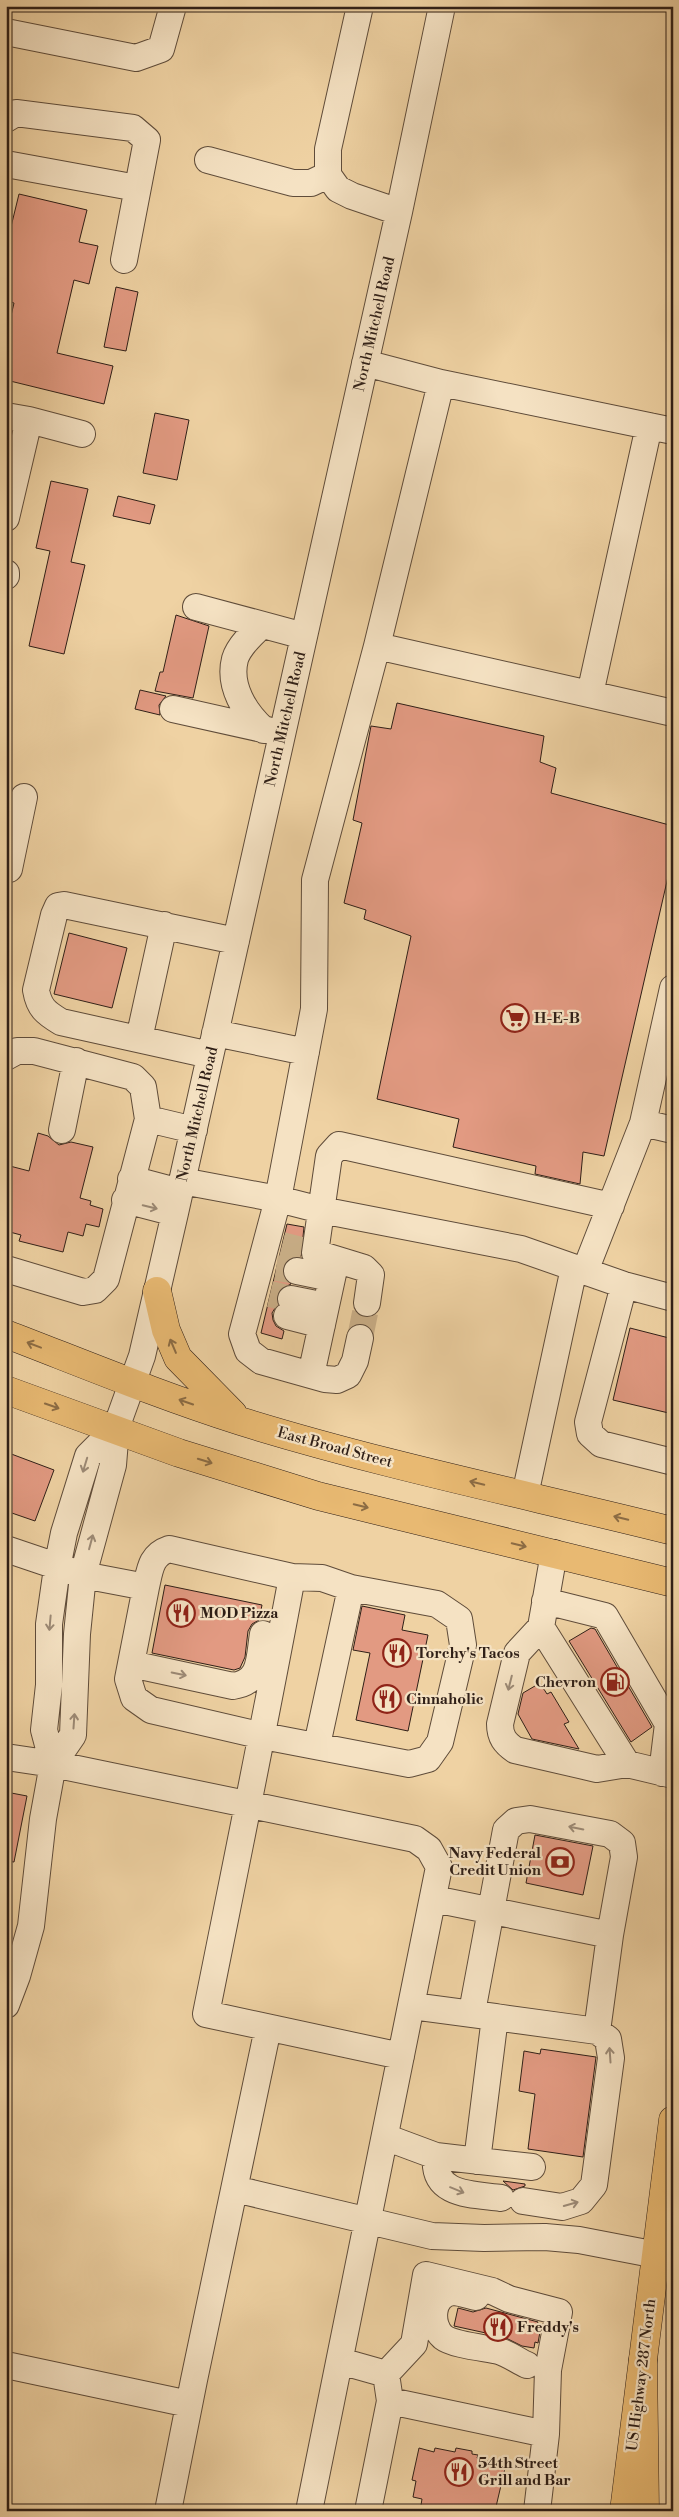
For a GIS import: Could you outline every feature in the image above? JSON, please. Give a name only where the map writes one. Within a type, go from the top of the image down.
[{"type":"main road","points":[[157,1291],[166,1330],[178,1358],[240,1420]]},
{"type":"main road","name":"East Broad Street","points":[[6,1334],[132,1383],[240,1420],[342,1450],[673,1531]]},
{"type":"main road","points":[[6,1390],[116,1428],[179,1453],[318,1496],[554,1553],[666,1585]]},
{"type":"main road","name":"US Highway 287 North","points":[[624,2511],[673,2120]]},
{"type":"main road","points":[[644,2360],[646,2511]]},
{"type":"street","points":[[6,32],[136,58],[161,50],[173,6]]},
{"type":"street","points":[[360,6],[328,149],[328,175],[338,189],[345,193],[399,212]]},
{"type":"street","name":"North Mitchell Road","points":[[116,1428],[142,1356],[194,1130],[236,941],[273,732],[304,636],[399,212],[442,6]]},
{"type":"street","points":[[6,119],[16,113],[133,128],[147,140],[124,260]]},
{"type":"street","points":[[208,160],[293,183],[311,183],[328,175]]},
{"type":"street","points":[[6,164],[138,188]]},
{"type":"street","points":[[365,363],[440,383],[661,428],[590,694]]},
{"type":"street","points":[[311,1375],[324,1315],[296,1259],[278,1199],[314,1008],[315,880],[377,646],[440,383]]},
{"type":"street","points":[[6,518],[18,418],[82,434]]},
{"type":"street","points":[[196,607],[304,636]]},
{"type":"street","points":[[262,625],[252,634],[236,658],[234,671],[237,692],[244,707],[273,732]]},
{"type":"street","points":[[377,646],[673,713]]},
{"type":"street","points":[[173,709],[273,732]]},
{"type":"street","points":[[6,868],[9,869],[24,797]]},
{"type":"street","points":[[236,941],[64,904],[58,906],[54,914],[36,990],[38,1003],[45,1012],[61,1022],[139,1040],[306,1052]]},
{"type":"street","points":[[139,1040],[164,926]]},
{"type":"street","points":[[525,1495],[579,1269],[611,1206],[643,1123],[673,988]]},
{"type":"street","points":[[6,1057],[17,1051],[34,1051],[133,1077],[143,1088],[148,1119],[106,1278],[96,1290],[83,1292],[6,1269]]},
{"type":"street","points":[[62,1130],[76,1061]]},
{"type":"street","points":[[148,1119],[194,1130]]},
{"type":"street","points":[[643,1123],[673,1130]]},
{"type":"street","points":[[360,1338],[355,1361],[348,1375],[337,1380],[261,1361],[248,1351],[242,1334],[270,1303],[296,1259],[321,1210],[330,1156],[339,1145],[611,1206]]},
{"type":"street","points":[[128,1190],[179,1195],[278,1199],[321,1210],[522,1249],[624,1285],[673,1298]]},
{"type":"street","points":[[296,1259],[364,1268],[371,1275],[367,1303]]},
{"type":"street","points":[[624,1285],[588,1422],[590,1434],[601,1444],[673,1462]]},
{"type":"street","points":[[270,1303],[324,1315]]},
{"type":"street","points":[[54,1764],[44,1730],[49,1685],[49,1624],[57,1568],[64,1533],[88,1456],[116,1428]]},
{"type":"street","points":[[6,2005],[17,1976],[31,1926],[43,1819],[54,1764],[73,1735],[77,1634],[83,1575],[114,1465],[116,1428]]},
{"type":"street","points":[[6,1549],[57,1568],[146,1587]]},
{"type":"street","points":[[169,1549],[284,1575],[322,1578],[351,1588],[436,1604],[459,1619],[463,1645],[440,1742],[428,1759],[408,1764],[318,1745],[263,1736],[151,1710],[134,1698],[128,1679],[151,1564],[158,1552],[169,1549]]},
{"type":"street","points":[[545,1601],[605,1616],[668,1724],[667,1774],[627,1764],[597,1769],[515,1750],[507,1745],[500,1734],[500,1724],[517,1653],[541,1627],[545,1601],[554,1553]]},
{"type":"street","points":[[131,1664],[233,1686],[246,1684],[256,1674],[284,1575]]},
{"type":"street","points":[[284,1575],[263,1736],[247,1803],[206,2014],[402,2056]]},
{"type":"street","points":[[318,1745],[351,1588]]},
{"type":"street","points":[[541,1627],[627,1764]]},
{"type":"street","points":[[6,1757],[54,1764],[415,1839],[429,1849],[439,1867],[309,2511]]},
{"type":"street","points":[[477,2161],[483,2014],[490,1910],[506,1830],[516,1821],[530,1819],[610,1834],[622,1843],[624,1857],[610,1935],[597,2031]]},
{"type":"street","points":[[434,1899],[610,1935]]},
{"type":"street","points":[[412,2006],[483,2014],[597,2031],[608,2039],[611,2058],[594,2185],[581,2202],[562,2207],[459,2193],[445,2185],[435,2170],[436,2156]]},
{"type":"street","points":[[168,2511],[235,2189],[243,2141],[268,2028]]},
{"type":"street","points":[[385,2137],[436,2156],[532,2167]]},
{"type":"street","points":[[235,2189],[368,2219],[432,2236],[484,2238],[545,2236],[579,2240],[657,2255]]},
{"type":"street","points":[[386,2374],[414,2344],[432,2236]]},
{"type":"street","points":[[426,2275],[492,2290],[509,2299],[559,2312],[537,2368],[546,2434],[537,2511]]},
{"type":"street","points":[[509,2299],[493,2301],[454,2292],[443,2296],[436,2303],[433,2322],[436,2330],[445,2339],[502,2352],[537,2368]]},
{"type":"street","points":[[414,2344],[500,2363],[537,2368]]},
{"type":"street","points":[[340,2362],[386,2374]]},
{"type":"street","points":[[6,2365],[189,2404]]},
{"type":"street","points":[[368,2511],[390,2401],[386,2374]]},
{"type":"street","points":[[390,2401],[546,2434]]},
{"type":"building","points":[[19,194],[87,210],[79,242],[98,246],[89,284],[74,280],[57,353],[113,366],[104,404],[6,380],[6,337],[14,303],[6,301],[6,234],[9,235]]},
{"type":"building","points":[[116,287],[138,292],[126,351],[104,347]]},
{"type":"building","points":[[155,413],[189,420],[177,480],[143,473]]},
{"type":"building","points":[[51,481],[88,489],[71,562],[85,565],[64,654],[29,646],[50,551],[36,548]]},
{"type":"building","points":[[118,496],[155,505],[150,524],[113,516]]},
{"type":"building","points":[[176,615],[209,626],[193,698],[155,691],[160,672],[163,672]]},
{"type":"building","points":[[140,690],[166,696],[159,705],[160,715],[135,709]]},
{"type":"building","name":"H-E-B","points":[[397,703],[544,736],[540,762],[556,768],[551,793],[673,826],[673,855],[604,1156],[583,1152],[580,1184],[535,1174],[536,1166],[453,1147],[459,1119],[377,1099],[411,936],[364,919],[366,910],[344,903],[362,823],[353,820],[371,726],[391,729]]},
{"type":"building","points":[[69,933],[127,948],[112,1008],[54,994]]},
{"type":"building","points":[[38,1133],[48,1136],[59,1145],[71,1142],[93,1147],[80,1198],[91,1201],[90,1205],[103,1209],[99,1227],[86,1224],[83,1236],[68,1232],[63,1252],[19,1241],[21,1235],[6,1231],[6,1165],[29,1171]]},
{"type":"building","points":[[287,1224],[304,1227],[301,1256],[292,1257],[282,1268],[283,1276],[291,1284],[279,1290],[276,1297],[277,1305],[272,1313],[276,1326],[284,1331],[282,1339],[261,1333]]},
{"type":"building","points":[[630,1328],[673,1339],[673,1414],[613,1400]]},
{"type":"building","points":[[6,1452],[54,1470],[35,1521],[6,1511]]},
{"type":"building","points":[[165,1585],[262,1605],[259,1620],[252,1624],[248,1631],[245,1657],[240,1668],[234,1670],[152,1653]]},
{"type":"building","points":[[362,1606],[405,1615],[402,1630],[428,1635],[408,1731],[356,1720],[370,1653],[353,1650]]},
{"type":"building","name":"Chevron","points":[[591,1628],[595,1629],[652,1727],[631,1742],[569,1641]]},
{"type":"building","points":[[540,1683],[547,1694],[551,1692],[569,1722],[564,1724],[579,1749],[532,1739],[518,1714],[523,1693]]},
{"type":"building","points":[[6,1792],[27,1796],[14,1862],[6,1861]]},
{"type":"building","name":"Navy Federal Credit Union","points":[[535,1835],[593,1846],[583,1895],[526,1883]]},
{"type":"building","points":[[541,2049],[596,2057],[583,2157],[528,2149],[535,2094],[519,2091],[524,2051],[540,2054]]},
{"type":"building","points":[[503,2181],[525,2184],[525,2186],[513,2190]]},
{"type":"building","name":"Freddy's","points":[[458,2308],[473,2312],[486,2308],[538,2322],[537,2325],[541,2326],[538,2343],[535,2342],[534,2348],[522,2346],[504,2337],[454,2326]]},
{"type":"building","name":"54th Street Grill and Bar","points":[[419,2448],[434,2452],[435,2448],[455,2452],[456,2448],[472,2451],[472,2454],[478,2455],[477,2458],[506,2464],[495,2511],[420,2511],[422,2499],[413,2497],[416,2481],[412,2480]]},
{"type":"tunnel","points":[[282,1245],[302,1250]]},
{"type":"tunnel","points":[[276,1268],[297,1271]]},
{"type":"tunnel","points":[[270,1294],[291,1299]]},
{"type":"tunnel","points":[[360,1338],[367,1303]]},
{"type":"place","name":"H-E-B","points":[[515,1018]]},
{"type":"place","name":"MOD Pizza","points":[[181,1613]]},
{"type":"place","name":"Torchy's Tacos","points":[[397,1653]]},
{"type":"place","name":"Chevron","points":[[615,1682]]},
{"type":"place","name":"Cinnaholic","points":[[387,1699]]},
{"type":"place","name":"Navy Federal Credit Union","points":[[560,1862]]},
{"type":"place","name":"Freddy's","points":[[498,2327]]},
{"type":"place","name":"54th Street Grill and Bar","points":[[459,2472]]}]
